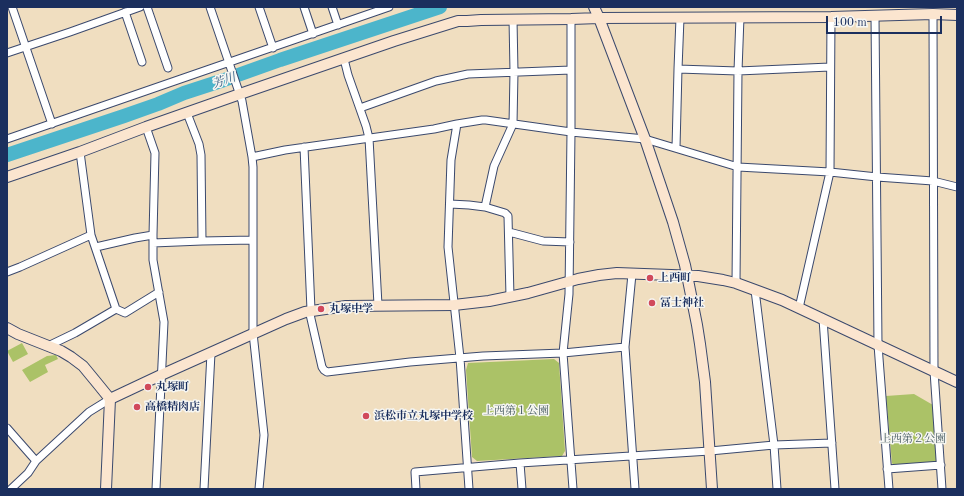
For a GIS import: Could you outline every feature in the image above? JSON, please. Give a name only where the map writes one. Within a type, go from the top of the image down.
[{"type":"street","points":[[12,7],[52,124]]},
{"type":"street","points":[[7,53],[140,7]]},
{"type":"street","points":[[147,7],[168,68]]},
{"type":"street","points":[[210,7],[242,102],[252,157],[254,334],[264,435],[259,489]]},
{"type":"street","points":[[259,7],[273,48]]},
{"type":"street","points":[[304,7],[313,34]]},
{"type":"street","points":[[332,7],[338,25]]},
{"type":"street","points":[[7,139],[153,88],[230,64],[389,7]]},
{"type":"street","points":[[125,12],[142,62]]},
{"type":"street","points":[[596,12],[645,138],[673,222],[687,276],[700,344],[705,382],[712,489]]},
{"type":"street","points":[[7,177],[187,113],[239,92],[458,21],[571,19],[596,12],[680,18],[830,17],[933,14],[957,15]]},
{"type":"street","points":[[933,14],[934,371],[942,489]]},
{"type":"street","points":[[875,16],[878,345],[889,489]]},
{"type":"street","points":[[736,283],[740,17]]},
{"type":"street","points":[[799,308],[830,172],[830,17]]},
{"type":"street","points":[[676,148],[680,18]]},
{"type":"street","points":[[571,19],[569,294],[563,353],[573,489]]},
{"type":"street","points":[[485,207],[494,166],[512,124],[514,72],[513,20]]},
{"type":"street","points":[[344,59],[369,138],[378,305]]},
{"type":"street","points":[[678,69],[738,71],[830,67]]},
{"type":"street","points":[[360,108],[436,81],[468,74],[571,70]]},
{"type":"street","points":[[187,113],[201,155],[202,241]]},
{"type":"street","points":[[252,157],[284,150],[434,129],[482,120],[571,132],[645,138],[738,166],[933,181],[957,187]]},
{"type":"street","points":[[458,124],[451,157],[448,247],[460,358],[469,489]]},
{"type":"street","points":[[146,127],[155,153],[152,235],[153,260],[164,322],[156,489]]},
{"type":"street","points":[[304,147],[310,310],[322,367],[326,371],[410,362],[563,353],[624,347]]},
{"type":"street","points":[[80,152],[91,235],[116,309],[124,313],[159,292]]},
{"type":"street","points":[[450,204],[485,207],[507,214],[509,219],[510,297]]},
{"type":"street","points":[[509,232],[543,241],[570,242]]},
{"type":"street","points":[[7,272],[91,235]]},
{"type":"street","points":[[96,247],[152,235]]},
{"type":"street","points":[[153,243],[253,240]]},
{"type":"street","points":[[12,489],[28,473],[36,461],[89,412],[110,399],[300,313],[310,310],[346,306],[454,304],[489,301],[599,275],[617,273],[687,276],[712,278],[736,283],[782,300],[957,382]]},
{"type":"street","points":[[632,274],[624,347],[634,489]]},
{"type":"street","points":[[755,290],[774,445],[777,489]]},
{"type":"street","points":[[48,346],[75,333],[116,309]]},
{"type":"street","points":[[823,319],[835,489]]},
{"type":"street","points":[[7,328],[67,355],[82,366],[110,399],[106,489]]},
{"type":"street","points":[[204,489],[211,353]]},
{"type":"street","points":[[7,428],[36,461]]},
{"type":"street","points":[[416,489],[414,472],[520,463],[832,442]]},
{"type":"street","points":[[520,463],[522,489]]},
{"type":"street","points":[[887,469],[941,464]]},
{"type":"green space","points":[[22,343],[28,354],[13,362],[7,351]]},
{"type":"green space","points":[[56,355],[58,359],[45,365],[48,372],[30,382],[22,370],[47,356]]},
{"type":"green space","name":"上西第１公園","points":[[554,359],[559,363],[565,451],[562,456],[477,461],[472,457],[466,370],[468,363]]},
{"type":"green space","name":"上西第２公園","points":[[914,394],[933,405],[937,463],[895,467],[892,463],[886,396]]},
{"type":"waterway","name":"芳川","points":[[7,155],[124,116],[184,93],[280,60],[440,7]]},
{"type":"place","name":"上西町","points":[[650,278]]},
{"type":"place","name":"冨士神社","points":[[652,303]]},
{"type":"place","name":"丸塚中学","points":[[321,309]]},
{"type":"place","name":"丸塚町","points":[[148,387]]},
{"type":"place","name":"高橋精肉店","points":[[137,407]]},
{"type":"place","name":"浜松市立丸塚中学校","points":[[366,416]]}]
